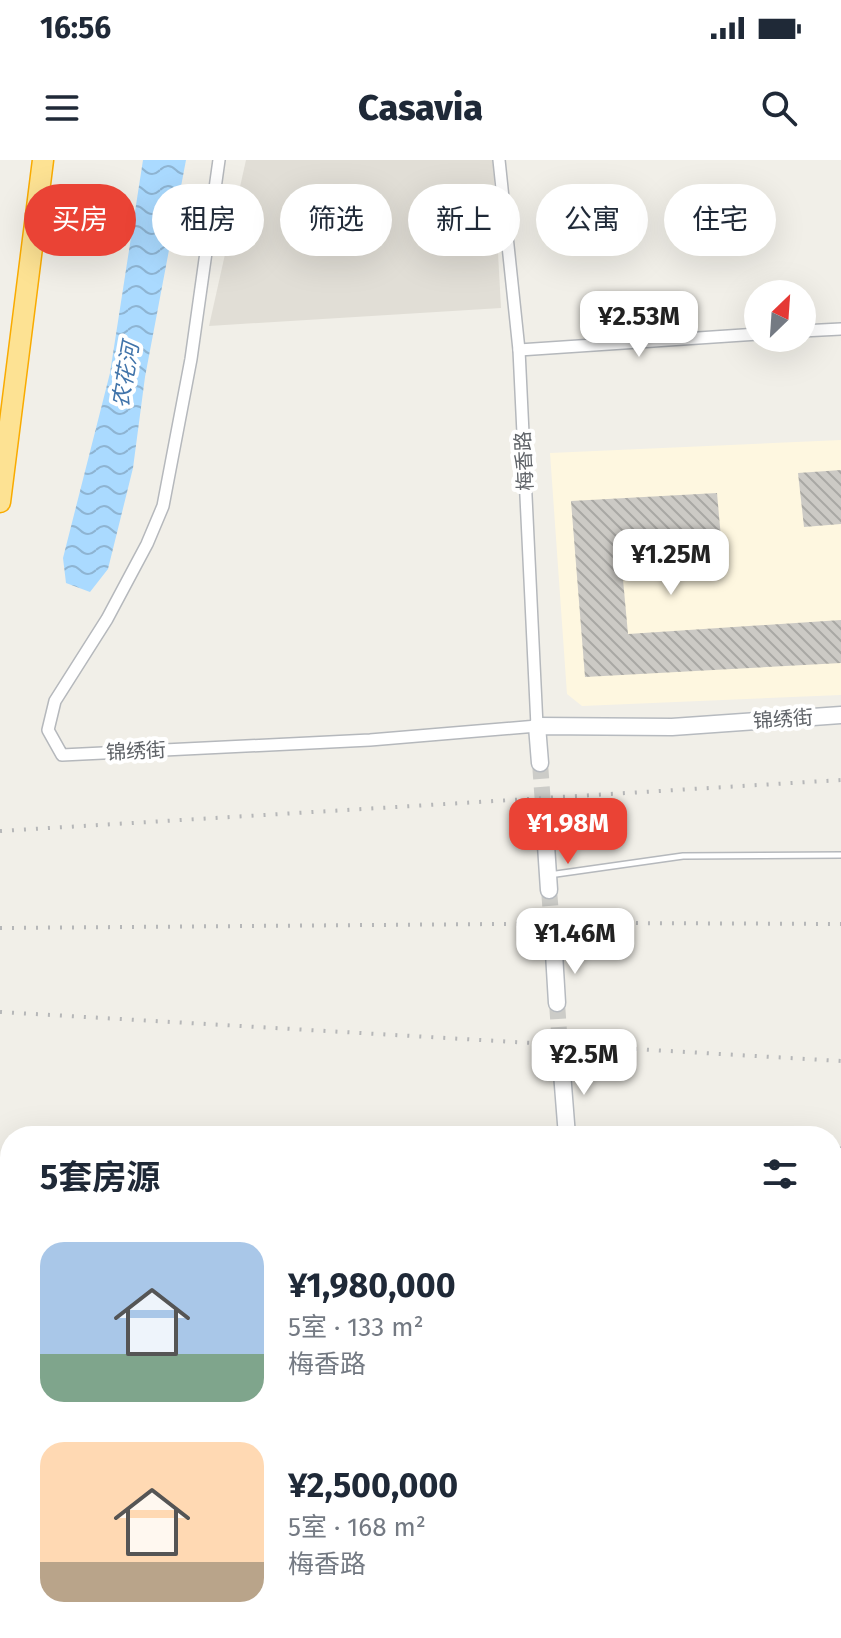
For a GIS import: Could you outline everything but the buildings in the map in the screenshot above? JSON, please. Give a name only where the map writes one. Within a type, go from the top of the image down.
[{"type":"highway","points":[[0,502],[43,160]]},
{"type":"street","name":"锦绣街","points":[[219,160],[191,359],[163,506],[147,544],[107,619],[55,701],[48,730],[62,755],[370,740],[537,726],[672,727],[841,715]]},
{"type":"street","name":"梅香路","points":[[499,160],[519,350],[540,763]]},
{"type":"street","points":[[816,330],[841,329]]},
{"type":"street","points":[[519,350],[744,335]]},
{"type":"street","points":[[546,845],[549,882]]},
{"type":"street","points":[[554,953],[557,1003]]},
{"type":"street","points":[[561,1060],[566,1126]]},
{"type":"lane","points":[[549,882],[683,856],[841,855]]},
{"type":"shaded area","points":[[246,160],[493,160],[494,184],[408,184],[408,256],[498,256],[501,308],[209,326],[225,256],[264,256],[264,184],[241,184]]},
{"type":"shaded area","points":[[841,440],[841,695],[582,706],[567,694],[550,453]]},
{"type":"water","name":"农花河","points":[[143,160],[186,160],[181,184],[152,184],[152,256],[168,256],[145,377],[133,468],[108,569],[90,592],[66,583],[63,558],[110,373],[128,256],[136,256],[136,205]]},
{"type":"tunnel","points":[[540,763],[546,845]]},
{"type":"tunnel","points":[[549,890],[554,953]]},
{"type":"tunnel","points":[[557,1003],[561,1060]]},
{"type":"railway","points":[[0,831],[841,780]]},
{"type":"railway","points":[[0,928],[841,924]]},
{"type":"railway","points":[[0,1012],[841,1061]]}]
